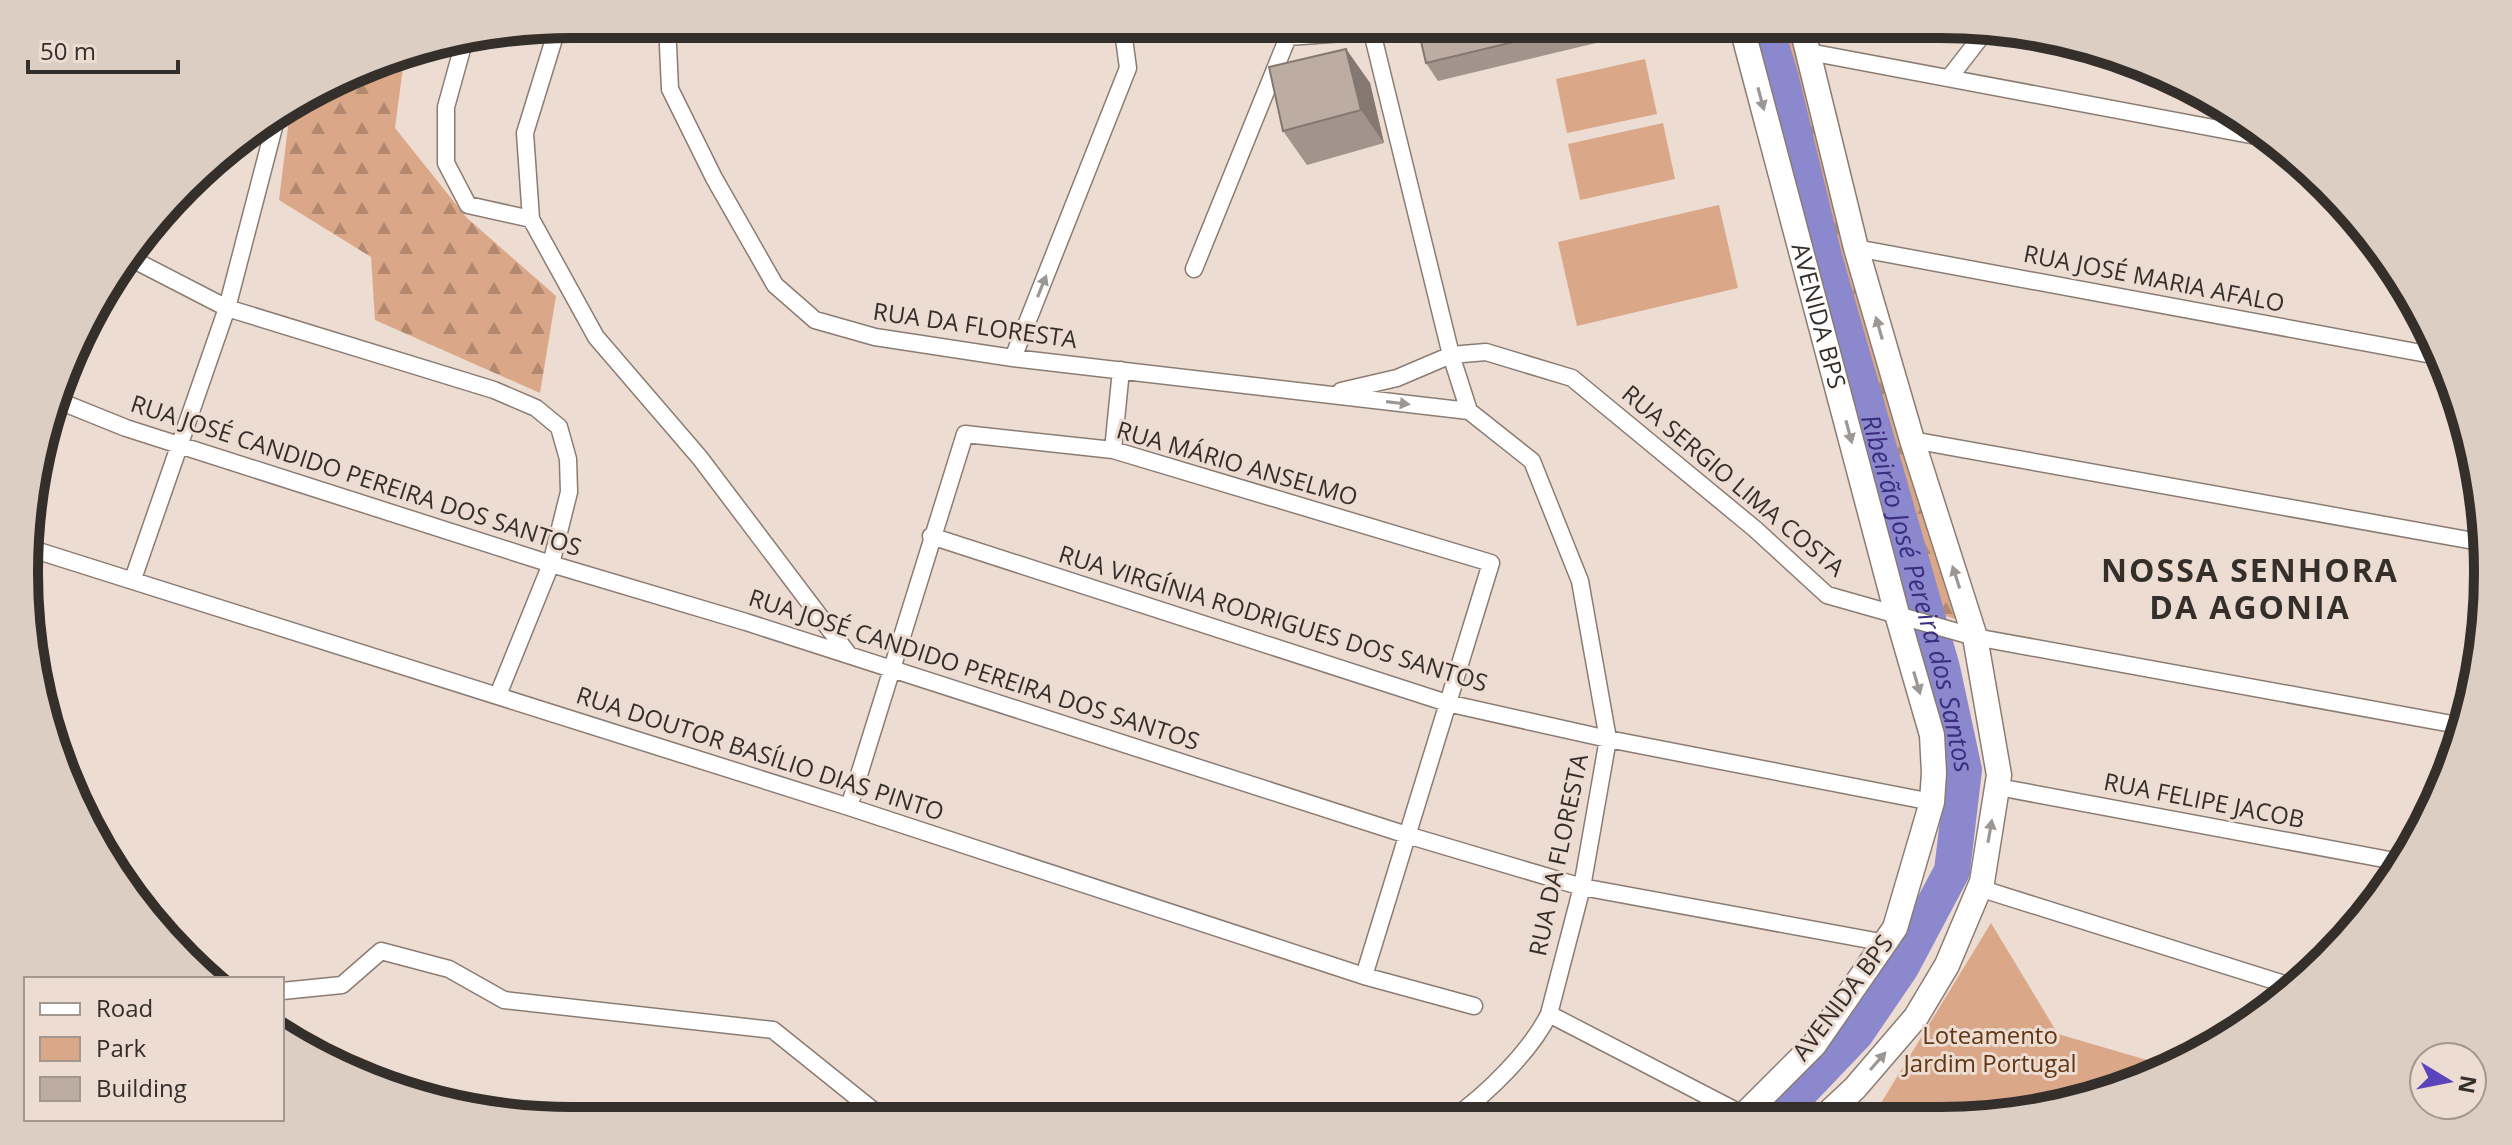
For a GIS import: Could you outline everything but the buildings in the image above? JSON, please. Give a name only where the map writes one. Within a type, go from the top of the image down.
[{"type":"main road","name":"AVENIDA BPS","points":[[1745,38],[1932,735],[1934,773],[1932,802],[1895,928],[1814,1045],[1752,1107]]},
{"type":"main road","points":[[1805,38],[1856,248],[1971,635],[1999,775],[1990,892],[1916,1017],[1835,1107]]},
{"type":"street","name":"RUA DA FLORESTA","points":[[668,38],[670,89],[714,178],[775,285],[815,320],[875,337],[1013,358],[1469,411],[1532,461],[1580,581],[1608,739],[1582,887],[1549,1014],[1541,1031],[1480,1099],[1469,1107]]},
{"type":"street","points":[[1013,358],[1128,68],[1124,38]]},
{"type":"street","points":[[1194,269],[1288,38]]},
{"type":"street","points":[[1372,38],[1451,355],[1469,411]]},
{"type":"street","points":[[554,39],[525,133],[531,219],[596,337],[700,458],[849,655]]},
{"type":"street","points":[[1949,78],[1979,40]]},
{"type":"street","points":[[462,49],[446,107],[446,163],[468,205],[531,219]]},
{"type":"street","points":[[1809,52],[2244,134]]},
{"type":"street","points":[[133,579],[227,308],[273,130]]},
{"type":"street","name":"RUA JOSÉ MARIA AFALO","points":[[1856,248],[2427,354]]},
{"type":"street","points":[[138,262],[227,308],[494,390],[536,408],[559,427],[568,459],[569,492],[551,564],[498,695]]},
{"type":"street","name":"RUA SERGIO LIMA COSTA","points":[[1451,355],[1486,352],[1572,378],[1755,529],[1827,595],[1971,635],[2452,724]]},
{"type":"street","points":[[1327,394],[1397,378],[1451,355]]},
{"type":"street","points":[[1113,450],[1121,370]]},
{"type":"street","name":"RUA JOSÉ CANDIDO PEREIRA DOS SANTOS","points":[[65,404],[126,428],[551,564],[746,622],[1407,835],[1582,887],[1886,943]]},
{"type":"street","name":"RUA MÁRIO ANSELMO","points":[[931,536],[965,434],[1113,450],[1491,563],[1447,703]]},
{"type":"street","points":[[1912,440],[2473,541]]},
{"type":"street","points":[[849,807],[931,536]]},
{"type":"street","name":"RUA VIRGÍNIA RODRIGUES DOS SANTOS","points":[[931,536],[1447,703],[1608,739],[1932,802]]},
{"type":"street","name":"RUA DOUTOR BASÍLIO DIAS PINTO","points":[[39,551],[849,807],[1364,976],[1474,1006]]},
{"type":"street","points":[[1364,976],[1447,703]]},
{"type":"street","name":"RUA FELIPE JACOB","points":[[1998,787],[2390,860]]},
{"type":"street","points":[[1990,892],[2281,983]]},
{"type":"street","points":[[284,991],[342,985],[381,951],[449,969],[504,1000],[773,1030],[869,1107]]},
{"type":"street","points":[[1549,1014],[1726,1107]]},
{"type":"green space","points":[[1754,38],[1795,38],[1961,621],[1902,602]]},
{"type":"green space","points":[[1645,59],[1657,114],[1567,133],[1556,79]]},
{"type":"green space","points":[[403,65],[395,128],[467,218],[556,296],[540,393],[375,320],[371,257],[279,200],[289,120],[336,93]]},
{"type":"green space","points":[[1663,123],[1675,179],[1580,200],[1568,144]]},
{"type":"green space","points":[[1719,205],[1738,288],[1577,326],[1558,242]]},
{"type":"green space","name":"Loteamento Jardim Portugal","points":[[1991,923],[2058,1034],[2153,1062],[2111,1079],[2044,1097],[1974,1106],[1877,1107]]},
{"type":"waterway","name":"Ribeirão José Pereira dos Santos","points":[[1768,38],[1824,257],[1942,668],[1964,770],[1952,871],[1901,967],[1856,1033],[1786,1107]]},
{"type":"district","name":"NOSSA SENHORA DA AGONIA","points":[[2250,590]]}]
